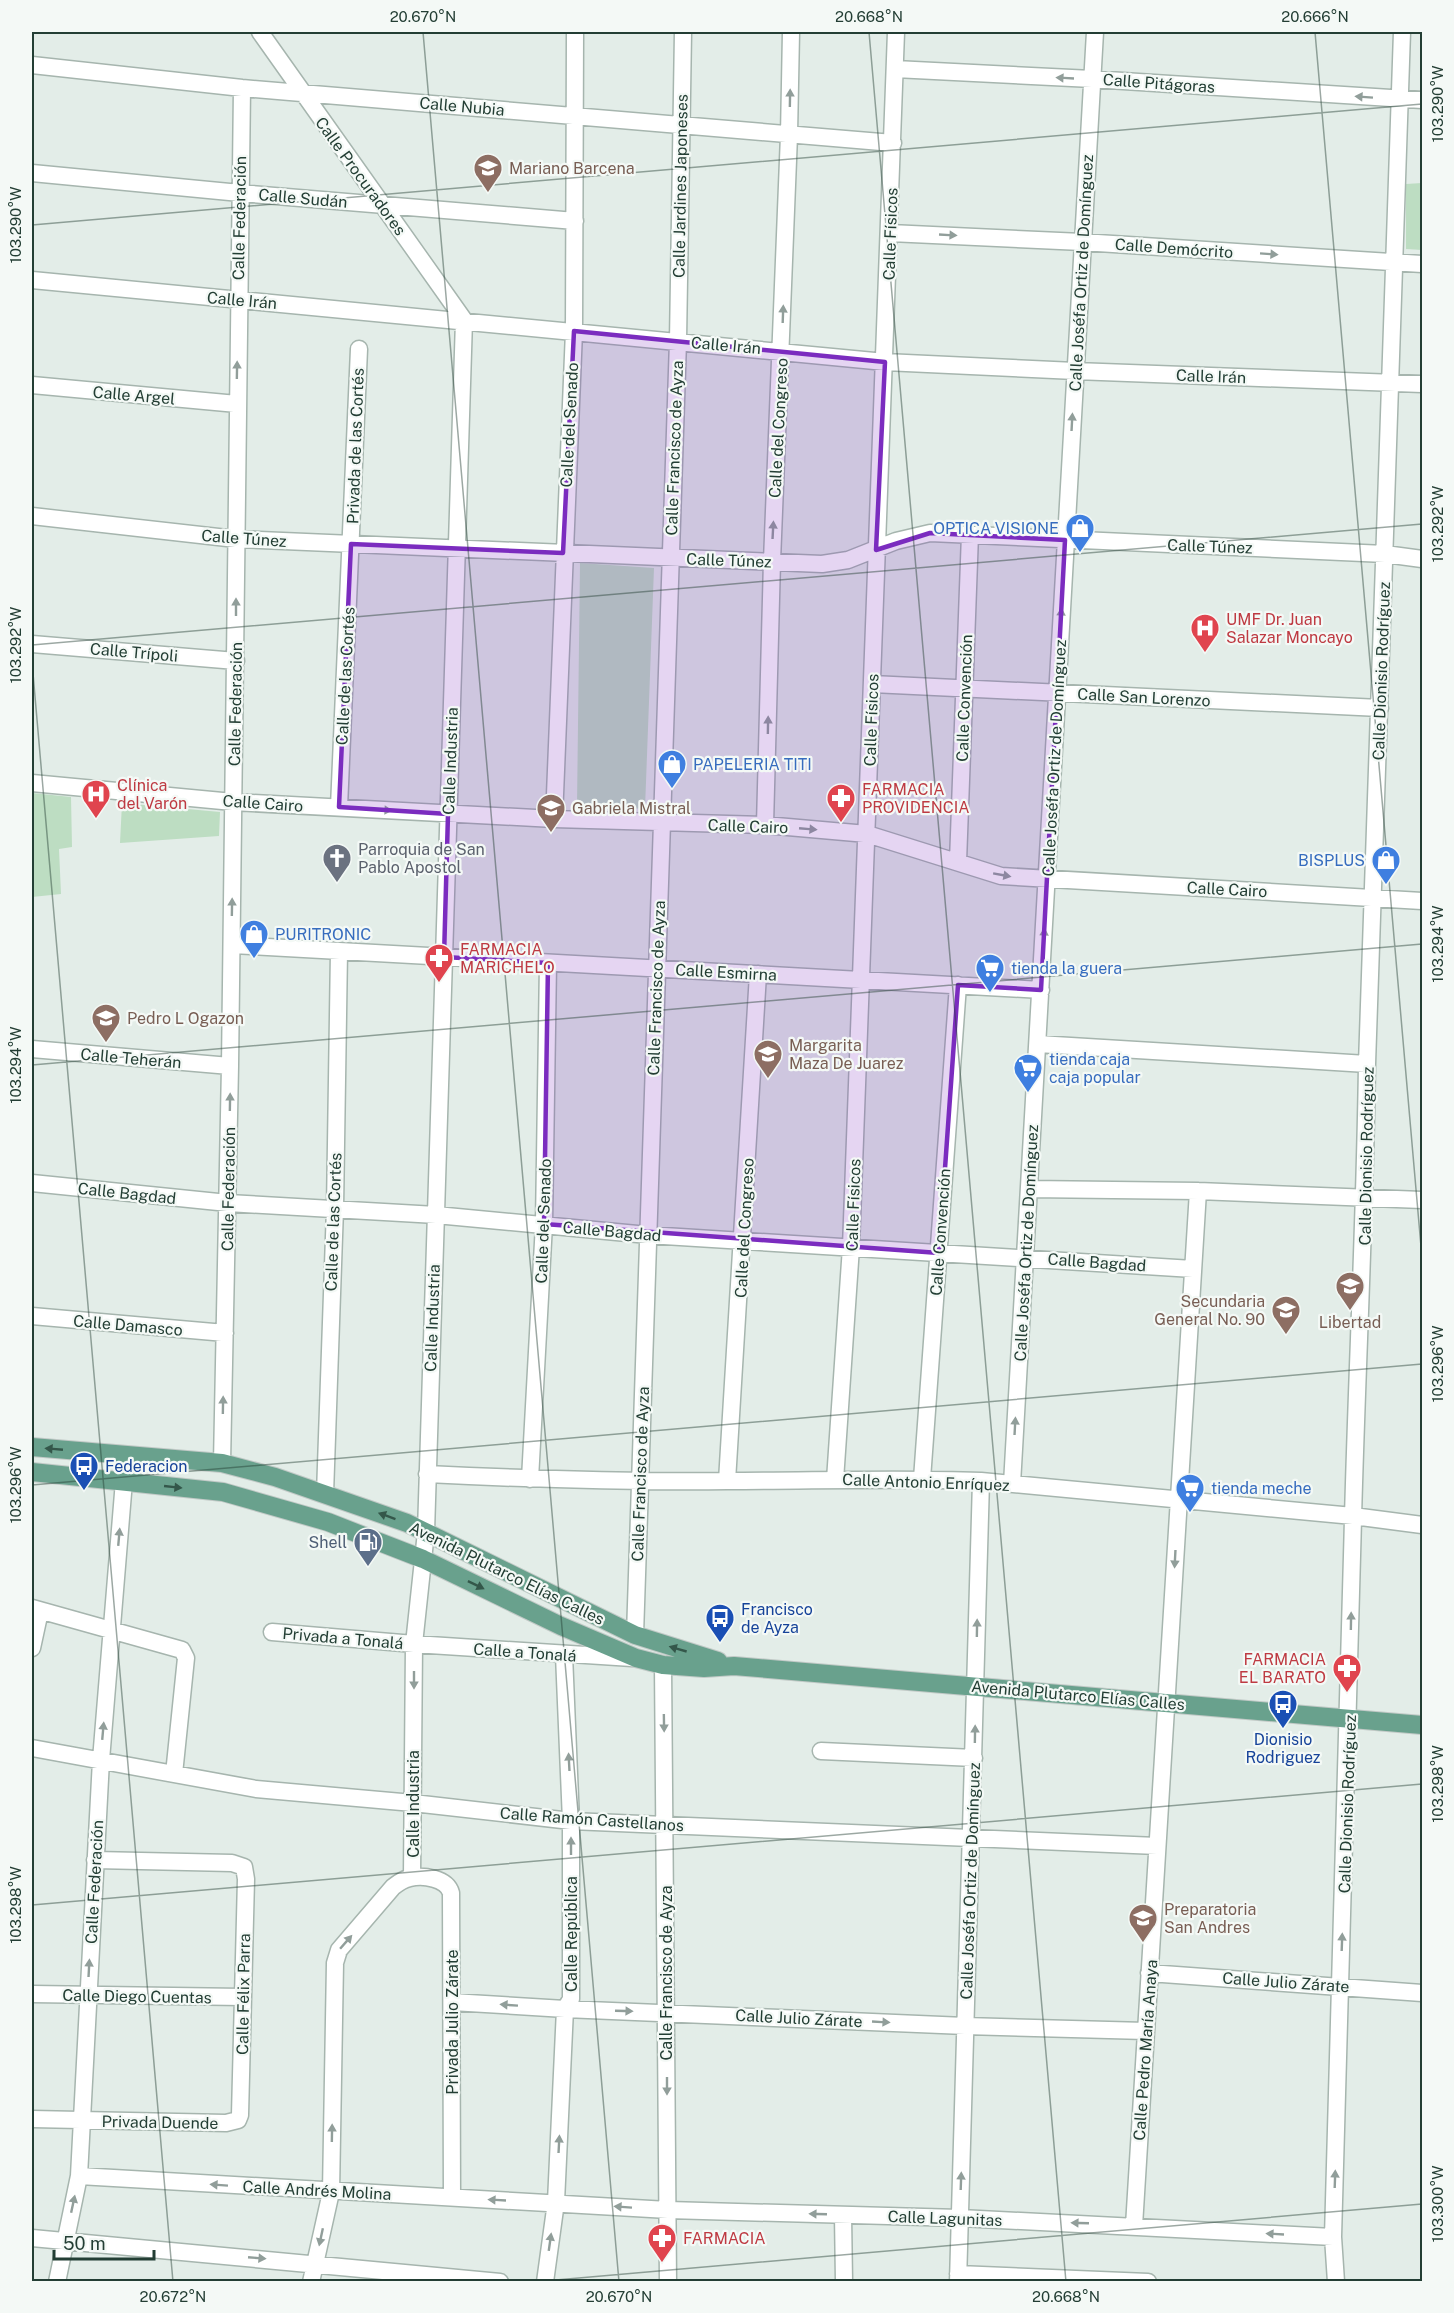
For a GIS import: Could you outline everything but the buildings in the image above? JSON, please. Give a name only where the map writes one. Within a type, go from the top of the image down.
[{"type":"main road","name":"Avenida Plutarco Elías Calles","points":[[32,1447],[222,1463],[275,1477],[426,1532],[634,1635],[734,1666]]},
{"type":"main road","name":"Avenida Plutarco Elías Calles","points":[[32,1472],[223,1492],[328,1522],[423,1559],[636,1658],[663,1665],[704,1668],[734,1666],[1422,1725]]},
{"type":"main road","points":[[572,1630],[582,1611]]},
{"type":"street","name":"Calle Procuradores","points":[[260,32],[464,320]]},
{"type":"street","name":"Calle del Senado","points":[[554,819],[574,331],[575,32]]},
{"type":"street","name":"Calle Jardines Japoneses","points":[[678,341],[683,32]]},
{"type":"street","name":"Calle del Congreso","points":[[765,825],[791,32]]},
{"type":"street","name":"Calle Físicos","points":[[835,1480],[851,1248],[896,32]]},
{"type":"street","name":"Calle Joséfa Ortiz de Domínguez","points":[[1012,1484],[1095,32]]},
{"type":"street","name":"Calle Dionisio Rodríguez","points":[[1336,2282],[1334,2237],[1350,1718],[1353,1516],[1366,1198],[1367,1064],[1402,32]]},
{"type":"street","name":"Calle Nubia","points":[[32,65],[242,88],[893,143]]},
{"type":"street","name":"Calle Pitágoras","points":[[895,69],[1422,100]]},
{"type":"street","name":"Calle Federación","points":[[222,1463],[232,945],[242,88]]},
{"type":"street","name":"Calle Sudán","points":[[32,173],[575,221]]},
{"type":"street","name":"Calle Demócrito","points":[[890,233],[1082,242],[1422,264]]},
{"type":"street","name":"Calle Irán","points":[[32,280],[885,362],[1075,372],[1422,384]]},
{"type":"street","name":"Calle Industria","points":[[311,2282],[331,2192],[335,1963],[339,1950],[393,1887],[402,1880],[412,1877],[414,1644],[426,1532],[464,320]]},
{"type":"street","name":"Calle Francisco de Ayza","points":[[634,1635],[678,341]]},
{"type":"street","name":"Privada de las Cortés","points":[[351,544],[359,349]]},
{"type":"street","name":"Calle Argel","points":[[32,385],[237,404]]},
{"type":"street","name":"Calle Túnez","points":[[32,516],[236,539],[835,563],[896,541],[921,535],[970,534],[1385,554],[1422,558]]},
{"type":"street","name":"Calle Convención","points":[[958,862],[970,534]]},
{"type":"street","name":"Calle de las Cortés","points":[[339,807],[351,544]]},
{"type":"street","name":"Calle Trípoli","points":[[32,644],[236,661]]},
{"type":"street","name":"Calle San Lorenzo","points":[[872,684],[1380,708]]},
{"type":"street","name":"Calle Cairo","points":[[32,783],[233,801],[448,814],[662,824],[765,825],[867,834],[1000,876],[1422,901]]},
{"type":"street","name":"Calle Esmirna","points":[[232,945],[1041,990]]},
{"type":"street","name":"Calle de las Cortés","points":[[325,1494],[339,951]]},
{"type":"street","name":"Calle del Senado","points":[[530,1479],[544,1224],[548,963]]},
{"type":"street","name":"Calle del Congreso","points":[[727,1481],[758,974]]},
{"type":"street","name":"Calle Convención","points":[[922,1479],[958,985]]},
{"type":"street","points":[[1038,1044],[1367,1064]]},
{"type":"street","name":"Calle Teherán","points":[[32,1049],[230,1066]]},
{"type":"street","name":"Calle Bagdad","points":[[32,1183],[228,1203],[436,1215],[648,1235],[1193,1269]]},
{"type":"street","points":[[1029,1189],[1197,1191],[1422,1200]]},
{"type":"street","name":"Calle Pedro María Anaya","points":[[1134,2226],[1197,1191]]},
{"type":"street","name":"Calle Damasco","points":[[32,1316],[225,1333]]},
{"type":"street","name":"Calle Antonio Enríquez","points":[[427,1474],[640,1481],[922,1479],[981,1481],[1353,1516],[1422,1525]]},
{"type":"street","name":"Calle Federación","points":[[57,2282],[79,2176],[101,1760],[124,1481]]},
{"type":"street","name":"Calle Joséfa Ortiz de Domínguez","points":[[958,2278],[981,1481]]},
{"type":"street","points":[[32,1648],[36,1609],[179,1649],[184,1654],[174,1774]]},
{"type":"street","name":"Privada a Tonalá","points":[[272,1632],[414,1644]]},
{"type":"street","name":"Calle a Tonalá","points":[[414,1644],[636,1658]]},
{"type":"street","name":"Calle República","points":[[544,2282],[556,2202],[565,2009],[571,2000],[571,1821],[564,1655]]},
{"type":"street","name":"Calle Francisco de Ayza","points":[[663,1665],[668,2282]]},
{"type":"street","name":"Calle Ramón Castellanos","points":[[32,1748],[256,1789],[413,1803],[571,1821],[1157,1846]]},
{"type":"street","points":[[821,1751],[974,1758]]},
{"type":"street","name":"Calle Félix Parra","points":[[95,1860],[232,1863],[243,1867],[246,1879],[241,2109],[238,2120]]},
{"type":"street","name":"Privada Julio Zárate","points":[[412,1877],[440,1880],[450,1889],[452,2198]]},
{"type":"street","name":"Calle Julio Zárate","points":[[1149,1973],[1422,1993]]},
{"type":"street","name":"Calle Diego Cuentas","points":[[32,1995],[243,1997]]},
{"type":"street","name":"Calle Julio Zárate","points":[[452,2002],[965,2026],[1146,2031]]},
{"type":"street","name":"Privada Duende","points":[[32,2119],[226,2123],[238,2120]]},
{"type":"street","name":"Calle Andrés Molina","points":[[79,2176],[331,2192],[556,2202]]},
{"type":"street","name":"Calle Lagunitas","points":[[556,2202],[668,2210],[960,2218],[1334,2237]]},
{"type":"street","points":[[843,2215],[844,2282]]},
{"type":"street","points":[[32,2238],[500,2282]]},
{"type":"street","points":[[958,2278],[1148,2282]]},
{"type":"highlighted area","points":[[574,331],[885,362],[876,550],[930,533],[1065,540],[1041,990],[958,985],[939,1253],[544,1224],[548,963],[444,957],[448,814],[339,807],[351,544],[563,553]]},
{"type":"green space","points":[[1422,183],[1422,250],[1406,249],[1406,184]]},
{"type":"green space","points":[[580,563],[654,568],[645,809],[577,805]]},
{"type":"green space","points":[[32,793],[71,797],[72,847],[59,849],[61,894],[32,897]]},
{"type":"green space","points":[[122,803],[220,812],[219,836],[120,843]]},
{"type":"place","name":"Mariano Barcena","points":[[488,194]]},
{"type":"place","name":"OPTICA VISIONE","points":[[1080,554]]},
{"type":"place","name":"UMF Dr. Juan Salazar Moncayo","points":[[1205,654]]},
{"type":"place","name":"PAPELERIA TITI","points":[[672,790]]},
{"type":"place","name":"Clínica del Varón","points":[[96,820]]},
{"type":"place","name":"FARMACIA PROVIDENCIA","points":[[841,824]]},
{"type":"place","name":"Gabriela Mistral","points":[[551,834]]},
{"type":"place","name":"Parroquia de San Pablo Apostol","points":[[337,884]]},
{"type":"place","name":"BISPLUS","points":[[1386,886]]},
{"type":"place","name":"PURITRONIC","points":[[254,960]]},
{"type":"place","name":"FARMACIA MARICHELO","points":[[439,984]]},
{"type":"place","name":"tienda la guera","points":[[990,994]]},
{"type":"place","name":"Pedro L Ogazon","points":[[106,1044]]},
{"type":"place","name":"Margarita Maza De Juarez","points":[[768,1080]]},
{"type":"place","name":"tienda caja caja popular","points":[[1028,1094]]},
{"type":"place","name":"Libertad","points":[[1350,1312]]},
{"type":"place","name":"Secundaria General No. 90","points":[[1286,1336]]},
{"type":"place","name":"Federacion","points":[[84,1492]]},
{"type":"place","name":"tienda meche","points":[[1190,1514]]},
{"type":"place","name":"Shell","points":[[368,1568]]},
{"type":"place","name":"Francisco de Ayza","points":[[720,1644]]},
{"type":"place","name":"FARMACIA EL BARATO","points":[[1347,1694]]},
{"type":"place","name":"Dionisio Rodriguez","points":[[1283,1730]]},
{"type":"place","name":"Preparatoria San Andres","points":[[1143,1944]]},
{"type":"place","name":"FARMACIA","points":[[662,2264]]}]
